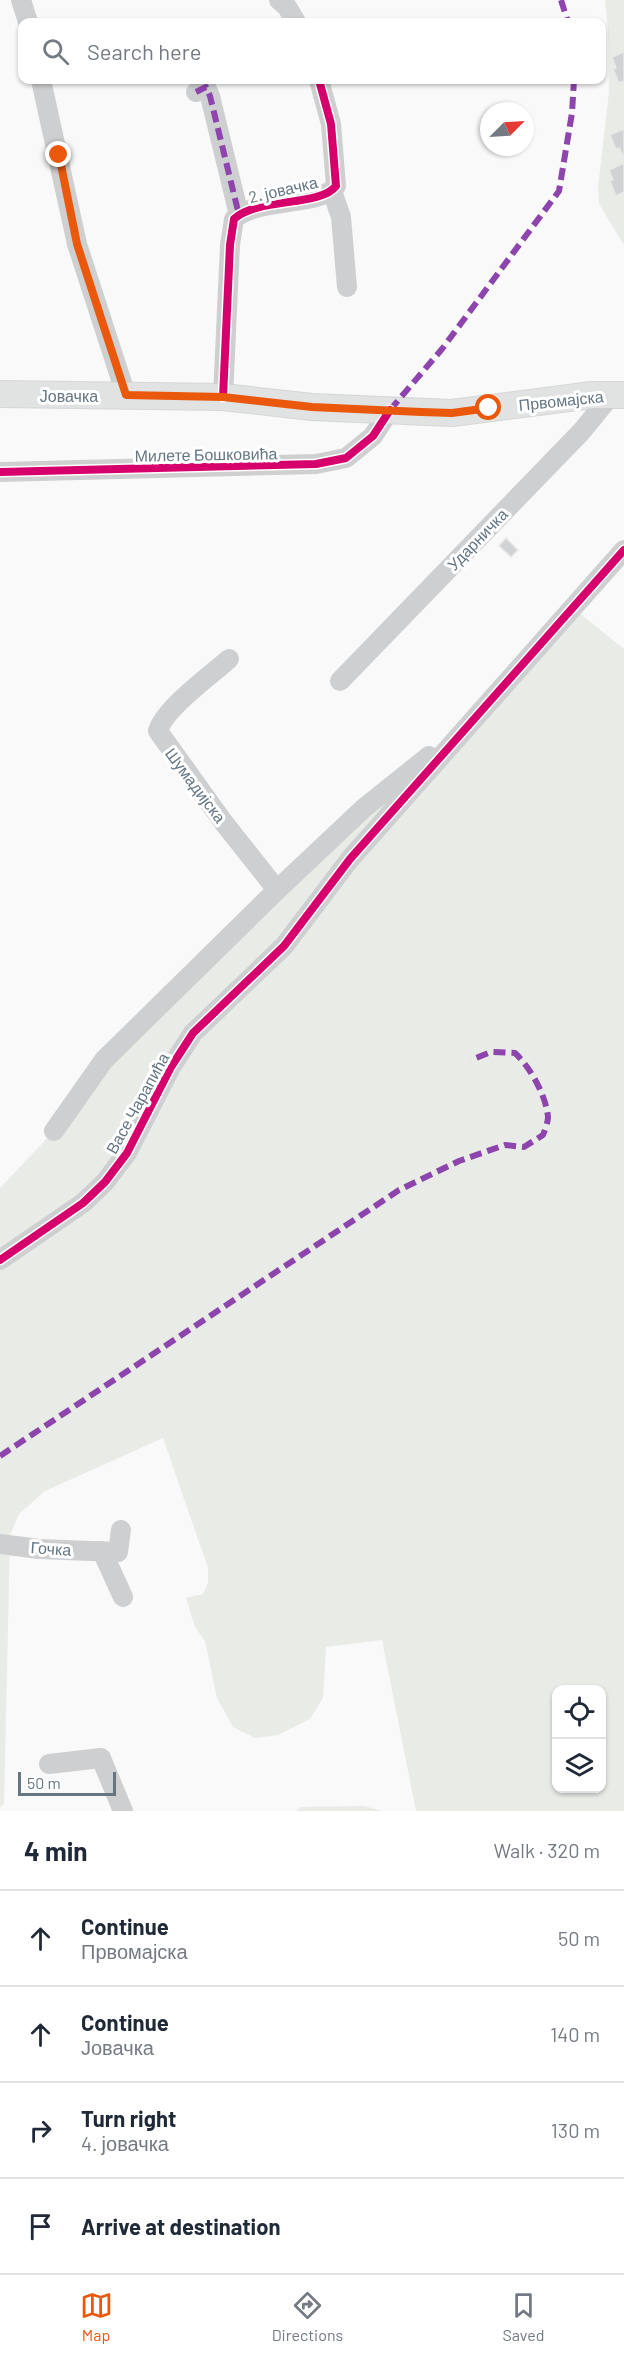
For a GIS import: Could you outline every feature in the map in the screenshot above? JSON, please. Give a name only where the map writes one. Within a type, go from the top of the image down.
[{"type":"main road","name":"Јовачка","points":[[0,394],[223,397],[312,407],[390,410]]},
{"type":"main road","name":"Првомајска","points":[[390,410],[452,413],[592,395],[618,395]]},
{"type":"street","points":[[21,0],[27,18]]},
{"type":"street","points":[[279,0],[287,7],[294,18]]},
{"type":"street","points":[[42,84],[77,244],[126,395]]},
{"type":"street","name":"2. јовачка","points":[[223,397],[231,237],[234,219],[248,210],[315,196],[332,190],[336,186],[331,123],[320,84]]},
{"type":"street","name":"2. јовачка","points":[[196,92],[206,87],[210,96],[239,215]]},
{"type":"street","name":"2. јовачка","points":[[332,190],[341,217],[347,287]]},
{"type":"street","name":"Ударничка","points":[[340,681],[618,395]]},
{"type":"street","name":"Милете Бошковића","points":[[0,472],[316,464],[346,458],[373,436],[390,410]]},
{"type":"street","points":[[54,1131],[104,1060],[364,808],[471,722],[624,550]]},
{"type":"street","name":"Шумадијска","points":[[229,659],[168,713],[158,731],[224,823],[277,890]]},
{"type":"street","name":"Васе Чарапића","points":[[0,1260],[83,1203],[105,1182],[127,1153],[171,1067],[194,1033],[284,946],[350,859],[471,722]]},
{"type":"street","points":[[121,1530],[118,1552],[102,1551],[123,1597]]},
{"type":"street","name":"Гочка","points":[[0,1544],[39,1549],[102,1551]]},
{"type":"street","points":[[49,1764],[101,1758],[123,1811]]},
{"type":"shaded area","points":[[605,0],[624,0],[624,245],[599,204],[598,188],[609,92]]},
{"type":"shaded area","points":[[573,608],[624,649],[624,1811],[416,1811],[382,1640],[326,1647],[323,1698],[310,1719],[278,1735],[255,1738],[233,1727],[217,1698],[205,1641],[195,1627],[186,1598],[203,1594],[208,1583],[208,1568],[163,1438],[45,1491],[19,1514],[10,1535],[4,1804],[0,1807],[0,1188],[54,1131],[104,1060],[471,722]]},
{"type":"shaded area","points":[[364,1806],[383,1811],[297,1811],[300,1807]]},
{"type":"building","points":[[624,52],[624,81],[619,83],[613,69],[616,68],[612,57]]},
{"type":"building","points":[[624,129],[624,158],[619,148],[616,149],[610,135]]},
{"type":"building","points":[[624,163],[624,192],[616,196],[610,181],[613,180],[609,170]]},
{"type":"building","points":[[506,538],[518,550],[511,557],[499,546]]},
{"type":"marked path","points":[[561,0],[567,18]]},
{"type":"marked path","points":[[390,410],[442,349],[559,191],[572,113],[574,84]]},
{"type":"marked path","points":[[196,92],[206,87],[210,96],[239,215]]},
{"type":"marked path","points":[[0,1456],[399,1190],[459,1161],[505,1145],[524,1147],[543,1135],[547,1124],[547,1109],[532,1074],[521,1059],[515,1053],[491,1052],[471,1060]]},
{"type":"cycle path","points":[[223,397],[230,245],[234,219],[245,212],[273,204],[317,197],[328,193],[336,186],[331,124],[320,84]]},
{"type":"cycle path","points":[[0,472],[316,464],[346,458],[373,436],[390,410]]},
{"type":"cycle path","points":[[0,1260],[83,1203],[105,1182],[127,1153],[171,1067],[193,1033],[284,946],[350,859],[624,550]]},
{"type":"route","points":[[59,155],[77,244],[126,395],[223,397],[312,407],[421,412],[452,413],[489,408]]}]
